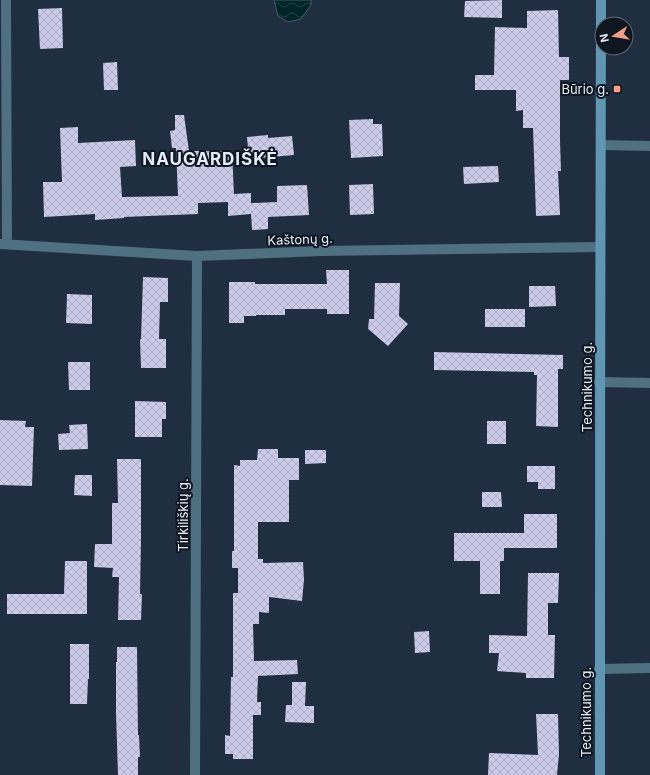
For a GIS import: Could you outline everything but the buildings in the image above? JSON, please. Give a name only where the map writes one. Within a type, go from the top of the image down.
[{"type":"street","points":[[4,244],[6,0]]},
{"type":"street","name":"Technikumo g.","points":[[600,775],[599,382],[602,145],[601,0]]},
{"type":"street","points":[[602,145],[650,146]]},
{"type":"street","name":"Kaštonų g.","points":[[4,244],[197,256],[321,252],[600,247]]},
{"type":"street","name":"Tirkiliškių g.","points":[[195,775],[197,256]]},
{"type":"street","points":[[599,382],[650,383]]},
{"type":"street","points":[[599,669],[650,668]]},
{"type":"water","points":[[274,0],[311,0],[311,5],[301,19],[288,22],[278,16]]},
{"type":"place","name":"Būrio g.","points":[[617,89]]},
{"type":"district","name":"NAUGARDIŠKĖ","points":[[210,159]]}]
